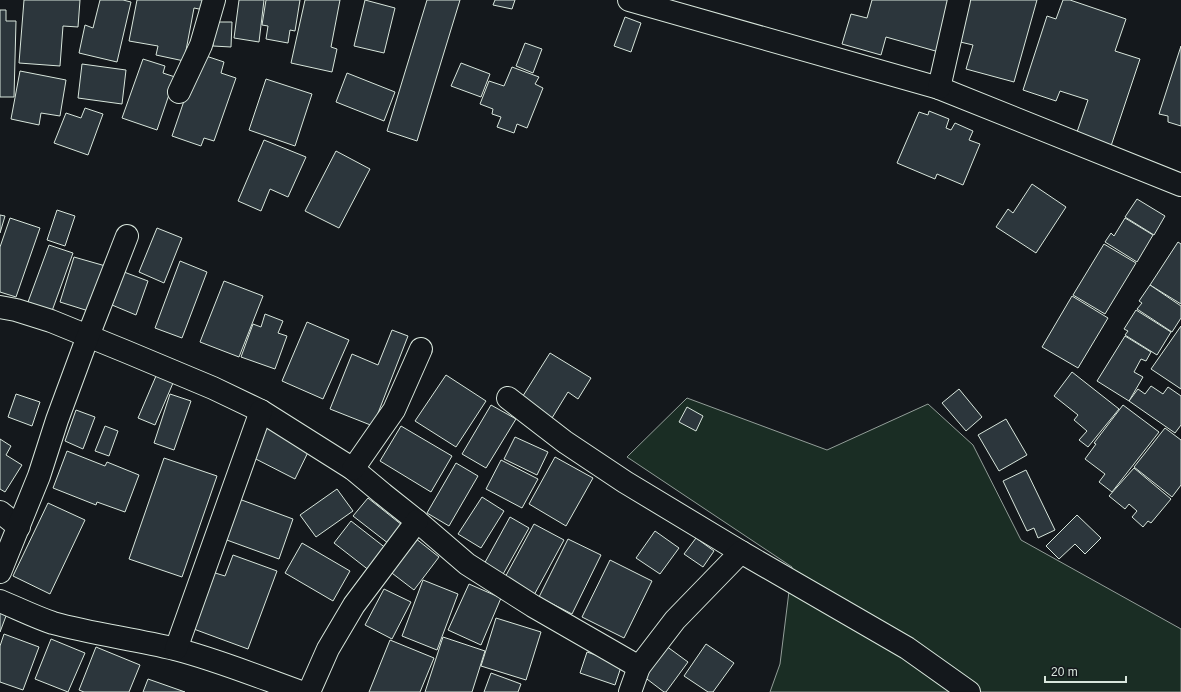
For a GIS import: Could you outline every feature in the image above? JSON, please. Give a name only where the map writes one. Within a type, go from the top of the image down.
[{"type":"street","points":[[179,92],[201,45],[214,0]]},
{"type":"street","points":[[628,0],[939,88],[1181,185]]},
{"type":"street","points":[[939,88],[959,0]]},
{"type":"street","points":[[0,572],[39,476],[57,420],[127,236]]},
{"type":"street","points":[[0,308],[16,310],[51,321],[172,370],[261,411],[353,468],[473,569],[533,606],[639,667]]},
{"type":"street","points":[[353,468],[394,410],[421,349]]},
{"type":"street","points":[[508,398],[565,442],[625,482],[741,552],[907,648],[969,692]]},
{"type":"street","points":[[176,649],[261,411]]},
{"type":"street","points":[[0,512],[19,528]]},
{"type":"street","points":[[309,692],[328,649],[354,605],[417,521]]},
{"type":"street","points":[[630,692],[639,667],[675,620],[741,552]]},
{"type":"street","points":[[0,601],[52,622],[90,632],[176,649],[301,692]]},
{"type":"green space","points":[[687,398],[827,450],[928,404],[973,445],[1021,540],[1181,629],[1181,692],[770,692],[780,664],[792,567],[627,457]]},
{"type":"building","points":[[24,0],[80,0],[78,27],[63,26],[60,66],[19,63]]},
{"type":"building","points":[[100,0],[123,0],[131,2],[117,62],[79,53],[85,25],[93,28]]},
{"type":"building","points":[[137,0],[206,0],[204,10],[194,8],[184,61],[156,55],[158,46],[129,41]]},
{"type":"building","points":[[239,0],[264,0],[259,42],[234,38]]},
{"type":"building","points":[[266,0],[300,0],[295,31],[290,30],[288,43],[266,39],[268,26],[262,25]]},
{"type":"building","points":[[305,0],[340,0],[331,47],[337,49],[332,72],[291,63]]},
{"type":"building","points":[[365,0],[395,8],[384,53],[354,46]]},
{"type":"building","points":[[427,0],[460,0],[417,141],[387,131]]},
{"type":"building","points":[[495,0],[515,0],[512,9],[493,5]]},
{"type":"building","points":[[872,0],[954,0],[939,52],[886,37],[881,55],[842,44],[851,14],[867,18]]},
{"type":"building","points":[[967,0],[1037,0],[1014,82],[966,69],[973,45],[956,41]]},
{"type":"building","points":[[1063,0],[1070,0],[1126,19],[1115,51],[1140,59],[1111,146],[1076,135],[1088,100],[1060,91],[1056,101],[1023,90],[1047,16],[1056,19]]},
{"type":"building","points":[[0,10],[6,10],[6,21],[16,21],[14,97],[0,97]]},
{"type":"building","points":[[625,17],[641,23],[631,52],[614,46]]},
{"type":"building","points":[[214,22],[232,22],[231,47],[213,46]]},
{"type":"building","points":[[525,43],[542,49],[533,73],[516,66]]},
{"type":"building","points":[[1181,46],[1181,126],[1168,122],[1168,116],[1159,114]]},
{"type":"building","points":[[200,54],[224,62],[221,73],[236,78],[214,141],[204,138],[201,146],[172,136]]},
{"type":"building","points":[[143,59],[165,66],[163,73],[175,77],[157,130],[122,118]]},
{"type":"building","points":[[461,63],[490,74],[481,97],[451,86]]},
{"type":"building","points":[[82,64],[126,70],[122,104],[78,98]]},
{"type":"building","points":[[512,67],[539,77],[535,84],[543,88],[527,128],[517,124],[514,133],[497,127],[501,117],[492,114],[493,109],[480,104],[489,81],[504,86]]},
{"type":"building","points":[[20,71],[66,80],[60,116],[41,113],[39,125],[11,119]]},
{"type":"building","points":[[347,73],[395,92],[384,121],[336,102]]},
{"type":"building","points":[[266,79],[312,94],[295,146],[249,130]]},
{"type":"building","points":[[85,108],[103,114],[88,155],[54,143],[66,113],[81,118]]},
{"type":"building","points":[[929,111],[949,119],[946,128],[951,130],[955,123],[973,131],[969,140],[980,144],[963,185],[937,174],[935,179],[897,163],[919,112],[928,115]]},
{"type":"building","points":[[264,140],[306,157],[288,197],[270,189],[261,211],[238,201]]},
{"type":"building","points":[[336,151],[370,169],[339,228],[305,211]]},
{"type":"building","points":[[1032,184],[1066,207],[1036,253],[996,227],[1008,209],[1013,213]]},
{"type":"building","points":[[1137,199],[1165,216],[1154,235],[1125,217]]},
{"type":"building","points":[[57,210],[75,216],[65,246],[47,240]]},
{"type":"building","points":[[0,215],[5,216],[0,233]]},
{"type":"building","points":[[10,218],[40,228],[16,297],[0,292],[0,247]]},
{"type":"building","points":[[1125,218],[1153,235],[1137,262],[1105,242],[1111,233],[1114,236]]},
{"type":"building","points":[[157,228],[182,238],[164,283],[139,272]]},
{"type":"building","points":[[1178,242],[1181,244],[1181,304],[1150,285]]},
{"type":"building","points":[[1104,244],[1136,263],[1105,314],[1073,295]]},
{"type":"building","points":[[49,245],[73,253],[52,311],[28,302]]},
{"type":"building","points":[[74,257],[109,267],[95,313],[60,302]]},
{"type":"building","points":[[180,261],[207,272],[182,338],[155,328]]},
{"type":"building","points":[[124,272],[148,281],[136,315],[112,305]]},
{"type":"building","points":[[224,281],[263,296],[239,357],[200,342]]},
{"type":"building","points":[[1150,285],[1181,306],[1181,318],[1172,332],[1137,309],[1142,303],[1139,301]]},
{"type":"building","points":[[1072,296],[1108,318],[1078,368],[1042,347]]},
{"type":"building","points":[[1136,310],[1171,332],[1157,355],[1125,335],[1128,331],[1124,329]]},
{"type":"building","points":[[265,314],[283,321],[278,333],[287,336],[275,369],[241,357],[253,324],[261,327]]},
{"type":"building","points":[[307,322],[349,340],[323,399],[282,381]]},
{"type":"building","points":[[1181,326],[1181,389],[1151,369]]},
{"type":"building","points":[[392,330],[408,336],[373,426],[330,409],[352,354],[378,365]]},
{"type":"building","points":[[1125,336],[1151,352],[1146,361],[1141,359],[1134,372],[1143,377],[1129,401],[1097,381]]},
{"type":"building","points":[[550,353],[591,378],[578,399],[568,392],[552,418],[521,399]]},
{"type":"building","points":[[159,369],[176,376],[155,425],[138,418]]},
{"type":"building","points":[[1072,372],[1119,409],[1088,447],[1079,440],[1087,431],[1074,420],[1078,415],[1054,396]]},
{"type":"building","points":[[446,375],[486,401],[456,447],[415,421]]},
{"type":"building","points":[[1151,386],[1163,394],[1168,387],[1181,396],[1181,425],[1175,433],[1129,401],[1138,389],[1145,394]]},
{"type":"building","points":[[959,389],[982,417],[966,431],[942,403]]},
{"type":"building","points":[[16,394],[40,402],[32,426],[8,417]]},
{"type":"building","points":[[170,394],[191,401],[174,450],[154,443]]},
{"type":"building","points":[[491,405],[516,419],[486,468],[462,454]]},
{"type":"building","points":[[1123,405],[1159,432],[1112,492],[1099,482],[1105,474],[1085,459],[1096,444],[1094,443]]},
{"type":"building","points":[[687,407],[703,416],[696,431],[679,422]]},
{"type":"building","points":[[76,410],[95,417],[83,449],[65,441]]},
{"type":"building","points":[[1006,419],[1027,455],[999,471],[978,435]]},
{"type":"building","points":[[263,423],[311,446],[295,479],[248,455]]},
{"type":"building","points":[[105,426],[118,431],[109,456],[95,451]]},
{"type":"building","points":[[401,426],[452,456],[431,492],[380,461]]},
{"type":"building","points":[[1165,428],[1181,440],[1181,485],[1172,497],[1134,467]]},
{"type":"building","points":[[515,437],[548,452],[537,475],[504,459]]},
{"type":"building","points":[[0,439],[11,446],[6,455],[22,465],[5,492],[0,489]]},
{"type":"building","points":[[67,451],[105,466],[107,462],[139,475],[125,512],[97,502],[96,505],[53,488]]},
{"type":"building","points":[[555,457],[593,478],[566,526],[529,504]]},
{"type":"building","points":[[164,458],[217,476],[182,577],[129,559]]},
{"type":"building","points":[[501,460],[538,479],[522,508],[486,489]]},
{"type":"building","points":[[456,463],[478,476],[449,526],[427,513]]},
{"type":"building","points":[[1134,468],[1171,499],[1151,523],[1148,521],[1143,527],[1132,517],[1137,511],[1129,504],[1125,509],[1109,496]]},
{"type":"building","points":[[1026,470],[1055,530],[1038,538],[1034,528],[1027,531],[1003,481]]},
{"type":"building","points":[[337,489],[353,511],[316,537],[300,515]]},
{"type":"building","points":[[482,497],[504,511],[481,548],[458,534]]},
{"type":"building","points":[[368,498],[407,529],[393,547],[353,516]]},
{"type":"building","points":[[239,499],[293,519],[279,559],[224,539]]},
{"type":"building","points":[[48,503],[85,520],[50,594],[13,576]]},
{"type":"building","points":[[1077,515],[1101,538],[1085,554],[1075,544],[1059,559],[1046,546]]},
{"type":"building","points":[[510,517],[529,528],[502,576],[483,566]]},
{"type":"building","points":[[351,521],[387,549],[370,571],[334,543]]},
{"type":"building","points":[[534,524],[564,540],[533,597],[503,581]]},
{"type":"building","points":[[655,531],[679,548],[660,574],[636,558]]},
{"type":"building","points":[[410,534],[439,557],[414,590],[384,567]]},
{"type":"building","points":[[696,538],[714,551],[703,567],[684,554]]},
{"type":"building","points":[[568,539],[601,555],[572,614],[539,597]]},
{"type":"building","points":[[302,543],[350,571],[333,601],[285,573]]},
{"type":"building","points":[[233,555],[277,571],[248,649],[191,628],[212,572],[225,576]]},
{"type":"building","points":[[610,560],[652,581],[624,638],[582,617]]},
{"type":"building","points":[[423,580],[458,594],[437,650],[402,636]]},
{"type":"building","points":[[469,584],[501,598],[481,645],[448,630]]},
{"type":"building","points":[[384,589],[411,602],[392,639],[365,625]]},
{"type":"building","points":[[0,605],[9,608],[0,632]]},
{"type":"building","points":[[496,618],[541,632],[526,680],[481,666]]},
{"type":"building","points":[[4,634],[39,647],[23,690],[0,682],[0,646]]},
{"type":"building","points":[[443,637],[485,651],[472,692],[425,692]]},
{"type":"building","points":[[51,639],[85,653],[68,692],[35,679]]},
{"type":"building","points":[[390,640],[434,658],[420,692],[369,692]]},
{"type":"building","points":[[662,643],[688,662],[666,692],[639,673]]},
{"type":"building","points":[[706,644],[734,663],[713,692],[708,692],[684,676]]},
{"type":"building","points":[[96,647],[140,665],[129,692],[84,692],[79,690]]},
{"type":"building","points":[[587,652],[622,664],[615,685],[580,673]]},
{"type":"building","points":[[491,673],[521,684],[518,692],[484,692]]},
{"type":"building","points":[[148,679],[185,692],[143,692]]}]
